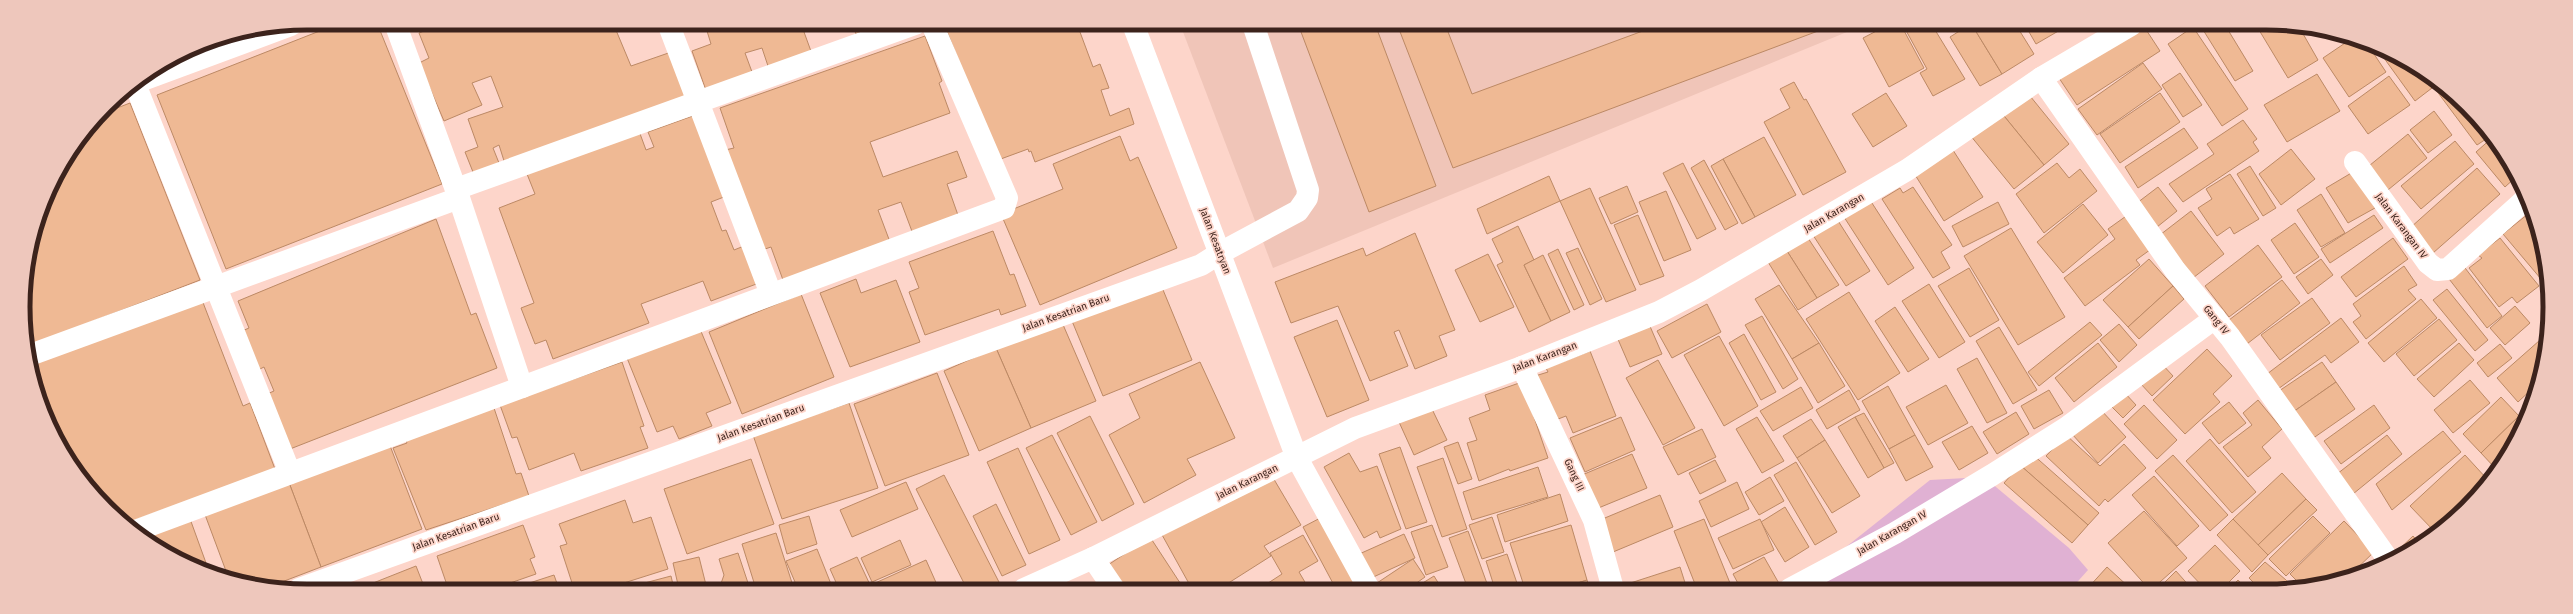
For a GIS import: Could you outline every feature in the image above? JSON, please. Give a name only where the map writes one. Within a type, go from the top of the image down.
[{"type":"street","points":[[397,30],[457,194],[522,387]]},
{"type":"street","points":[[671,30],[772,294]]},
{"type":"street","points":[[34,354],[216,287],[698,102],[898,30]]},
{"type":"street","points":[[141,529],[1004,208],[1007,198],[935,30]]},
{"type":"street","name":"Jalan Kesatryan","points":[[1135,30],[1297,458]]},
{"type":"street","name":"Jalan Kesatrian Baru","points":[[310,584],[1201,265],[1220,253],[1298,211],[1306,198],[1308,190],[1255,30]]},
{"type":"street","name":"Jalan Karangan","points":[[1035,584],[1092,558],[1355,428],[1522,367],[1659,312],[1701,290],[1907,170],[2042,78],[2123,30]]},
{"type":"street","points":[[156,75],[272,32]]},
{"type":"street","name":"Gang IV","points":[[2042,78],[2176,270],[2215,318],[2386,556]]},
{"type":"street","points":[[137,88],[290,474]]},
{"type":"street","name":"Jalan Karangan IV","points":[[2354,162],[2414,247],[2432,267],[2440,271],[2448,270],[2522,202]]},
{"type":"street","name":"Jalan Karangan IV","points":[[1802,584],[1895,533],[1992,475],[2066,428],[2215,318]]},
{"type":"street","name":"Gang III","points":[[1522,367],[1594,520],[1612,584]]},
{"type":"street","points":[[1297,458],[1366,584]]},
{"type":"street","points":[[1092,558],[1110,584]]},
{"type":"shaded area","points":[[1182,30],[1852,30],[1273,268]]},
{"type":"shaded area","points":[[1984,477],[2069,548],[2088,570],[2075,584],[1815,584],[1812,574],[1930,480]]},
{"type":"building","points":[[322,30],[380,30],[442,184],[226,269],[157,95]]},
{"type":"building","points":[[426,30],[616,30],[631,66],[677,50],[693,94],[505,164],[499,145],[493,148],[501,168],[475,177],[465,152],[478,147],[468,119],[503,107],[491,76],[472,83],[482,105],[444,121],[419,63],[429,58],[419,33]]},
{"type":"building","points":[[810,30],[804,32],[812,54],[769,69],[762,48],[745,53],[755,80],[708,96],[692,51],[711,44],[707,31]]},
{"type":"building","points":[[854,30],[869,30],[856,34]]},
{"type":"building","points":[[946,30],[1079,30],[1093,67],[1100,64],[1109,88],[1101,90],[1110,116],[1129,108],[1134,124],[1035,162],[1031,151],[1029,152],[1028,149],[998,160]]},
{"type":"building","points":[[1300,30],[1377,30],[1436,186],[1369,212]]},
{"type":"building","points":[[1399,30],[1447,30],[1472,94],[1645,30],[1821,30],[1453,168]]},
{"type":"building","points":[[1878,30],[1904,30],[1924,68],[1889,87],[1863,38]]},
{"type":"building","points":[[1906,30],[1935,30],[1965,79],[1933,96],[1920,73],[1927,69]]},
{"type":"building","points":[[1961,30],[1975,30],[2002,74],[1980,86],[1950,37]]},
{"type":"building","points":[[1975,30],[2019,30],[2034,54],[2002,74]]},
{"type":"building","points":[[2028,30],[2060,30],[2036,44]]},
{"type":"building","points":[[2126,30],[2146,30],[2160,51],[2077,105],[2057,75]]},
{"type":"building","points":[[2189,30],[2195,30],[2248,109],[2222,126],[2168,44]]},
{"type":"building","points":[[2203,30],[2228,30],[2253,71],[2235,81]]},
{"type":"building","points":[[2259,30],[2302,32],[2318,60],[2288,78]]},
{"type":"building","points":[[925,36],[942,81],[939,83],[950,113],[870,142],[883,177],[957,151],[967,177],[947,184],[959,218],[913,234],[901,202],[878,210],[890,242],[783,280],[771,247],[762,250],[725,150],[734,148],[720,108]]},
{"type":"building","points":[[2347,42],[2372,51],[2386,72],[2349,97],[2323,58]]},
{"type":"building","points":[[2382,56],[2404,67],[2428,82],[2432,88],[2415,101]]},
{"type":"building","points":[[2143,63],[2162,89],[2097,135],[2078,109]]},
{"type":"building","points":[[2180,73],[2202,105],[2183,117],[2162,85]]},
{"type":"building","points":[[2317,74],[2340,111],[2287,142],[2264,105]]},
{"type":"building","points":[[2389,76],[2410,105],[2368,134],[2348,106]]},
{"type":"building","points":[[1794,82],[1804,100],[1806,99],[1846,172],[1803,195],[1764,122],[1790,108],[1780,89]]},
{"type":"building","points":[[2437,89],[2462,111],[2486,139],[2477,145],[2436,90]]},
{"type":"building","points":[[2026,91],[2069,144],[2044,165],[2000,111]]},
{"type":"building","points":[[1886,93],[1907,126],[1873,147],[1852,114]]},
{"type":"building","points":[[2160,93],[2180,122],[2120,163],[2100,134]]},
{"type":"building","points":[[130,103],[200,280],[32,345],[30,307],[32,271],[39,235],[51,201],[67,168],[87,138],[112,110]]},
{"type":"building","points":[[2000,111],[2044,165],[2014,189],[1970,135]]},
{"type":"building","points":[[2434,111],[2452,135],[2428,153],[2410,130]]},
{"type":"building","points":[[698,114],[729,195],[711,202],[722,231],[726,230],[734,250],[744,246],[759,283],[711,301],[703,281],[641,304],[649,323],[553,359],[546,340],[535,344],[521,308],[534,303],[499,208],[535,194],[527,174],[639,131],[646,150],[654,147],[648,132]]},
{"type":"building","points":[[2243,120],[2257,139],[2253,142],[2259,151],[2183,202],[2169,184],[2214,154],[2207,144]]},
{"type":"building","points":[[2184,128],[2198,148],[2138,188],[2125,167]]},
{"type":"building","points":[[2408,134],[2427,158],[2383,194],[2364,170]]},
{"type":"building","points":[[1120,136],[1130,161],[1138,157],[1177,248],[1040,305],[1001,214],[1063,189],[1053,164]]},
{"type":"building","points":[[1764,137],[1796,195],[1755,217],[1723,159]]},
{"type":"building","points":[[2455,141],[2474,164],[2421,209],[2401,186]]},
{"type":"building","points":[[2488,141],[2512,180],[2505,187],[2476,152]]},
{"type":"building","points":[[1951,147],[1983,197],[1944,221],[1912,170]]},
{"type":"building","points":[[2291,149],[2315,179],[2281,205],[2259,174]]},
{"type":"building","points":[[1723,159],[1755,217],[1742,224],[1711,166]]},
{"type":"building","points":[[1704,160],[1738,223],[1725,230],[1691,168]]},
{"type":"building","points":[[1683,163],[1716,229],[1697,239],[1663,173]]},
{"type":"building","points":[[2057,163],[2069,178],[2080,169],[2097,191],[2044,233],[2016,194]]},
{"type":"building","points":[[2250,166],[2276,208],[2263,216],[2237,174]]},
{"type":"building","points":[[2477,168],[2500,194],[2433,253],[2410,228]]},
{"type":"building","points":[[2353,172],[2375,208],[2348,223],[2326,188]]},
{"type":"building","points":[[2230,174],[2259,219],[2234,234],[2230,227],[2217,236],[2198,208],[2212,199],[2206,189]]},
{"type":"building","points":[[1549,176],[1560,201],[1487,234],[1477,209]]},
{"type":"building","points":[[1627,186],[1638,212],[1611,224],[1599,198]]},
{"type":"building","points":[[1913,187],[1952,245],[1941,252],[1950,268],[1933,278],[1882,199],[1900,188],[1903,193]]},
{"type":"building","points":[[2158,187],[2177,211],[2152,231],[2133,206]]},
{"type":"building","points":[[1590,188],[1636,290],[1606,302],[1560,201]]},
{"type":"building","points":[[1666,191],[1691,250],[1664,261],[1639,202]]},
{"type":"building","points":[[2321,194],[2345,233],[2321,247],[2297,210]]},
{"type":"building","points":[[1870,200],[1914,268],[1888,285],[1844,217]]},
{"type":"building","points":[[1998,202],[2009,224],[1963,247],[1952,226]]},
{"type":"building","points":[[2083,204],[2108,235],[2063,273],[2037,242]]},
{"type":"building","points":[[2191,211],[2224,254],[2189,281],[2156,238]]},
{"type":"building","points":[[2129,214],[2154,247],[2136,260],[2140,265],[2085,306],[2064,278],[2115,239],[2108,229]]},
{"type":"building","points":[[1638,215],[1664,276],[1640,285],[1614,225]]},
{"type":"building","points":[[2374,215],[2383,228],[2330,263],[2321,249]]},
{"type":"building","points":[[2527,215],[2534,235],[2541,279],[2541,279],[2503,234]]},
{"type":"building","points":[[1835,216],[1870,271],[1846,286],[1811,232]]},
{"type":"building","points":[[436,219],[471,315],[476,313],[497,368],[290,449],[267,394],[274,391],[264,367],[258,370],[242,331],[249,328],[238,301]]},
{"type":"building","points":[[2295,223],[2319,257],[2294,274],[2271,240]]},
{"type":"building","points":[[1518,226],[1534,260],[1524,265],[1551,321],[1529,332],[1497,265],[1503,262],[1492,239]]},
{"type":"building","points":[[2011,228],[2065,317],[2018,345],[1964,256]]},
{"type":"building","points":[[993,231],[1010,275],[1014,274],[1026,306],[1001,315],[999,309],[925,335],[909,292],[919,288],[909,262]]},
{"type":"building","points":[[1415,233],[1455,330],[1439,336],[1447,356],[1415,369],[1399,330],[1394,332],[1408,366],[1370,381],[1338,306],[1291,323],[1275,282],[1363,248],[1366,256]]},
{"type":"building","points":[[1808,238],[1839,285],[1817,298],[1787,251]]},
{"type":"building","points":[[2393,238],[2408,259],[2356,297],[2341,277]]},
{"type":"building","points":[[2500,238],[2539,286],[2517,303],[2512,297],[2499,307],[2469,268],[2482,258],[2478,255]]},
{"type":"building","points":[[2258,245],[2282,277],[2229,317],[2205,286]]},
{"type":"building","points":[[1578,248],[1602,299],[1590,305],[1566,253]]},
{"type":"building","points":[[1558,249],[1584,305],[1574,310],[1548,254]]},
{"type":"building","points":[[1787,251],[1817,298],[1798,310],[1768,262]]},
{"type":"building","points":[[1488,254],[1514,307],[1480,322],[1455,270]]},
{"type":"building","points":[[1543,255],[1570,312],[1551,321],[1524,265]]},
{"type":"building","points":[[2149,259],[2173,286],[2128,327],[2103,300]]},
{"type":"building","points":[[2321,259],[2333,275],[2308,294],[2296,277]]},
{"type":"building","points":[[2462,264],[2502,316],[2487,328],[2446,275]]},
{"type":"building","points":[[2404,266],[2417,285],[2408,290],[2416,299],[2366,339],[2353,322],[2361,316],[2353,304]]},
{"type":"building","points":[[1969,268],[1999,320],[1970,337],[1938,286]]},
{"type":"building","points":[[856,279],[861,293],[896,280],[920,342],[850,367],[820,293]]},
{"type":"building","points":[[2282,280],[2300,303],[2243,347],[2225,323]]},
{"type":"building","points":[[1929,284],[1965,342],[1939,358],[1902,301]]},
{"type":"building","points":[[1161,285],[1192,360],[1103,396],[1072,321]]},
{"type":"building","points":[[1779,285],[1819,343],[1792,359],[1755,299]]},
{"type":"building","points":[[2173,286],[2184,299],[2139,339],[2128,327]]},
{"type":"building","points":[[2447,289],[2488,340],[2475,351],[2433,300]]},
{"type":"building","points":[[1849,292],[1900,373],[1858,400],[1806,319]]},
{"type":"building","points":[[801,294],[834,377],[742,414],[709,332]]},
{"type":"building","points":[[2312,298],[2330,323],[2280,360],[2261,335]]},
{"type":"building","points":[[2421,299],[2437,318],[2384,362],[2368,343]]},
{"type":"building","points":[[202,300],[243,406],[250,403],[275,469],[132,522],[111,503],[87,476],[67,446],[51,413],[39,379],[35,362]]},
{"type":"building","points":[[1707,304],[1721,332],[1672,358],[1657,331]]},
{"type":"building","points":[[2515,306],[2530,323],[2505,345],[2490,328]]},
{"type":"building","points":[[1895,307],[1929,359],[1908,372],[1875,321]]},
{"type":"building","points":[[1762,316],[1798,379],[1783,389],[1745,325]]},
{"type":"building","points":[[2341,318],[2359,342],[2331,363],[2325,355],[2278,389],[2267,374]]},
{"type":"building","points":[[2439,319],[2457,340],[2414,376],[2396,354]]},
{"type":"building","points":[[1061,320],[1096,401],[1031,428],[996,348]]},
{"type":"building","points":[[1337,320],[1369,400],[1327,417],[1294,337]]},
{"type":"building","points":[[2090,322],[2102,335],[2039,386],[2028,372]]},
{"type":"building","points":[[1649,324],[1662,354],[1630,367],[1617,337]]},
{"type":"building","points":[[2119,324],[2137,345],[2119,362],[2100,340]]},
{"type":"building","points":[[1999,327],[2037,390],[2013,404],[1976,341]]},
{"type":"building","points":[[700,329],[731,403],[706,413],[712,426],[679,439],[673,426],[657,432],[627,358]]},
{"type":"building","points":[[1744,334],[1776,392],[1761,400],[1729,343]]},
{"type":"building","points":[[1719,336],[1758,406],[1724,426],[1684,355]]},
{"type":"building","points":[[2541,339],[2538,361],[2530,391],[2518,402],[2497,378]]},
{"type":"building","points":[[1819,343],[1845,386],[1818,403],[1792,359]]},
{"type":"building","points":[[2098,343],[2117,367],[2074,402],[2055,378]]},
{"type":"building","points":[[2459,343],[2474,360],[2434,397],[2417,379]]},
{"type":"building","points":[[2500,344],[2512,358],[2488,377],[2477,363]]},
{"type":"building","points":[[996,348],[1031,428],[979,451],[944,371]]},
{"type":"building","points":[[2207,349],[2232,376],[2213,394],[2220,402],[2185,434],[2153,400]]},
{"type":"building","points":[[1590,351],[1616,416],[1573,433],[1566,416],[1553,421],[1535,376],[1548,372],[1546,368]]},
{"type":"building","points":[[1977,358],[2007,413],[1987,423],[1957,369]]},
{"type":"building","points":[[1658,360],[1695,428],[1663,445],[1626,378]]},
{"type":"building","points":[[622,362],[644,426],[640,427],[648,448],[581,471],[574,453],[529,470],[517,437],[512,438],[500,405]]},
{"type":"building","points":[[1200,362],[1235,438],[1187,459],[1196,475],[1144,503],[1109,435],[1140,418],[1129,394]]},
{"type":"building","points":[[2322,362],[2336,382],[2293,412],[2279,391]]},
{"type":"building","points":[[2161,363],[2173,376],[2152,396],[2140,383]]},
{"type":"building","points":[[937,373],[969,455],[885,486],[854,404]]},
{"type":"building","points":[[2470,380],[2490,403],[2453,433],[2434,410]]},
{"type":"building","points":[[1522,382],[1548,458],[1510,471],[1509,469],[1479,481],[1467,443],[1477,440],[1469,418],[1490,410],[1485,395]]},
{"type":"building","points":[[2336,382],[2355,409],[2312,439],[2293,412]]},
{"type":"building","points":[[1946,385],[1968,423],[1928,445],[1906,407]]},
{"type":"building","points":[[1888,386],[1915,435],[1889,449],[1862,401]]},
{"type":"building","points":[[1801,387],[1813,408],[1773,431],[1760,411]]},
{"type":"building","points":[[1849,390],[1860,410],[1827,429],[1816,410]]},
{"type":"building","points":[[2049,390],[2063,413],[2034,429],[2021,406]]},
{"type":"building","points":[[2124,392],[2136,405],[2123,418],[2110,405]]},
{"type":"building","points":[[2501,397],[2519,416],[2481,453],[2463,434]]},
{"type":"building","points":[[2258,400],[2282,429],[2262,447],[2271,458],[2248,477],[2223,447],[2252,425],[2243,413]]},
{"type":"building","points":[[2229,402],[2246,423],[2219,444],[2202,423]]},
{"type":"building","points":[[849,403],[878,488],[782,519],[753,435]]},
{"type":"building","points":[[2144,405],[2177,440],[2157,459],[2124,424]]},
{"type":"building","points":[[2374,405],[2390,428],[2341,464],[2324,441]]},
{"type":"building","points":[[1431,407],[1447,440],[1414,455],[1399,422]]},
{"type":"building","points":[[494,408],[516,474],[521,473],[529,496],[426,530],[393,448],[407,443],[405,437]]},
{"type":"building","points":[[2100,409],[2126,437],[2098,463],[2072,434]]},
{"type":"building","points":[[2016,412],[2029,434],[1997,454],[1983,432]]},
{"type":"building","points":[[1864,413],[1894,463],[1884,468],[1855,417]]},
{"type":"building","points":[[1090,416],[1134,504],[1102,521],[1057,433]]},
{"type":"building","points":[[2519,416],[2520,417],[2506,446],[2493,466],[2481,453]]},
{"type":"building","points":[[1621,417],[1635,450],[1585,472],[1570,438]]},
{"type":"building","points":[[1757,417],[1784,461],[1762,473],[1736,429]]},
{"type":"building","points":[[1855,417],[1884,468],[1868,478],[1838,427]]},
{"type":"building","points":[[1811,419],[1825,440],[1797,458],[1783,436]]},
{"type":"building","points":[[1972,426],[1988,453],[1959,470],[1942,442]]},
{"type":"building","points":[[1702,429],[1716,457],[1678,475],[1663,447]]},
{"type":"building","points":[[2443,431],[2461,452],[2392,510],[2376,484]]},
{"type":"building","points":[[1052,435],[1097,522],[1071,535],[1026,448]]},
{"type":"building","points":[[1915,435],[1933,467],[1906,481],[1889,449]]},
{"type":"building","points":[[2066,435],[2100,466],[2124,444],[2146,468],[2108,502],[2105,499],[2099,506],[2046,456]]},
{"type":"building","points":[[2387,435],[2402,454],[2353,494],[2337,474]]},
{"type":"building","points":[[2210,439],[2256,492],[2232,513],[2186,461]]},
{"type":"building","points":[[1825,440],[1860,496],[1832,513],[1797,458]]},
{"type":"building","points":[[1458,442],[1472,479],[1458,484],[1444,447]]},
{"type":"building","points":[[389,443],[422,529],[321,567],[288,480]]},
{"type":"building","points":[[1400,447],[1427,522],[1406,529],[1379,454]]},
{"type":"building","points":[[1018,448],[1060,540],[1029,554],[987,462]]},
{"type":"building","points":[[1349,453],[1360,472],[1377,466],[1401,529],[1380,538],[1377,531],[1364,538],[1324,467]]},
{"type":"building","points":[[2031,453],[2099,513],[2088,525],[2020,465]]},
{"type":"building","points":[[1632,454],[1647,488],[1596,509],[1582,475]]},
{"type":"building","points":[[2173,455],[2228,515],[2210,531],[2155,471]]},
{"type":"building","points":[[2465,455],[2485,477],[2462,503],[2432,529],[2410,506]]},
{"type":"building","points":[[1443,458],[1467,529],[1442,537],[1417,467]]},
{"type":"building","points":[[751,459],[774,524],[687,554],[664,489]]},
{"type":"building","points":[[1715,460],[1726,481],[1700,494],[1689,473]]},
{"type":"building","points":[[1796,462],[1837,532],[1815,545],[1774,475]]},
{"type":"building","points":[[2020,465],[2088,525],[2072,543],[2004,483]]},
{"type":"building","points":[[1538,467],[1548,497],[1472,520],[1463,492]]},
{"type":"building","points":[[2282,473],[2306,499],[2258,545],[2233,519]]},
{"type":"building","points":[[944,475],[1000,584],[964,584],[916,489]]},
{"type":"building","points":[[1272,476],[1301,525],[1264,546],[1271,556],[1227,584],[1189,584],[1161,533]]},
{"type":"building","points":[[2154,476],[2199,526],[2177,546],[2132,495]]},
{"type":"building","points":[[1770,477],[1784,501],[1759,515],[1745,492]]},
{"type":"building","points":[[288,480],[321,567],[280,583],[253,579],[226,572],[204,512]]},
{"type":"building","points":[[906,482],[918,509],[852,537],[840,510]]},
{"type":"building","points":[[1737,482],[1749,509],[1711,527],[1699,501]]},
{"type":"building","points":[[1560,494],[1568,521],[1505,542],[1497,515]]},
{"type":"building","points":[[1660,495],[1673,527],[1613,552],[1600,520]]},
{"type":"building","points":[[2306,499],[2317,510],[2268,555],[2258,545]]},
{"type":"building","points":[[625,500],[633,523],[651,517],[668,569],[621,584],[572,584],[560,546],[567,544],[559,524]]},
{"type":"building","points":[[996,504],[1026,565],[1002,576],[973,516]]},
{"type":"building","points":[[1785,507],[1809,547],[1785,562],[1761,522]]},
{"type":"building","points":[[2144,511],[2187,558],[2158,584],[2145,584],[2108,543]]},
{"type":"building","points":[[1326,515],[1360,580],[1353,584],[1333,584],[1303,527]]},
{"type":"building","points":[[189,516],[207,565],[168,547],[145,532]]},
{"type":"building","points":[[809,516],[817,544],[787,554],[779,525]]},
{"type":"building","points":[[2313,516],[2330,533],[2286,576],[2269,559]]},
{"type":"building","points":[[1492,517],[1504,552],[1482,559],[1469,525]]},
{"type":"building","points":[[1704,519],[1730,584],[1695,584],[1674,531]]},
{"type":"building","points":[[1760,519],[1774,550],[1733,569],[1718,538]]},
{"type":"building","points":[[2233,519],[2268,555],[2252,572],[2217,535]]},
{"type":"building","points":[[2344,521],[2374,552],[2357,568],[2338,575],[2298,582],[2290,574]]},
{"type":"building","points":[[523,525],[535,557],[530,559],[536,574],[507,584],[447,584],[437,556]]},
{"type":"building","points":[[1432,525],[1448,567],[1426,575],[1411,532]]},
{"type":"building","points":[[1571,525],[1587,580],[1575,584],[1523,584],[1510,543]]},
{"type":"building","points":[[1468,531],[1487,584],[1466,584],[1449,538]]},
{"type":"building","points":[[776,533],[792,584],[754,584],[742,544]]},
{"type":"building","points":[[1404,534],[1415,558],[1369,579],[1357,555]]},
{"type":"building","points":[[1303,535],[1318,561],[1299,572],[1306,584],[1267,584],[1282,574],[1270,553]]},
{"type":"building","points":[[2413,536],[2416,540],[2404,547],[2398,550]]},
{"type":"building","points":[[1150,537],[1181,584],[1120,584],[1108,565]]},
{"type":"building","points":[[900,540],[911,565],[872,582],[861,558]]},
{"type":"building","points":[[2215,545],[2240,571],[2227,584],[2200,584],[2188,571]]},
{"type":"building","points":[[817,549],[831,584],[796,584],[786,561]]},
{"type":"building","points":[[738,553],[748,584],[721,584],[724,575],[719,559]]},
{"type":"building","points":[[1507,554],[1517,584],[1493,584],[1486,561]]},
{"type":"building","points":[[699,557],[706,584],[678,584],[673,563]]},
{"type":"building","points":[[857,557],[870,584],[837,584],[830,569]]},
{"type":"building","points":[[1764,557],[1779,584],[1738,584],[1733,574]]},
{"type":"building","points":[[1413,559],[1425,577],[1415,584],[1376,584]]},
{"type":"building","points":[[926,560],[937,584],[873,584]]},
{"type":"building","points":[[2265,562],[2289,583],[2255,584],[2249,578]]},
{"type":"building","points":[[416,566],[423,584],[371,584]]},
{"type":"building","points":[[1680,567],[1685,584],[1627,584]]},
{"type":"building","points":[[2107,567],[2126,584],[2092,584]]},
{"type":"building","points":[[2176,571],[2188,584],[2167,584],[2165,582]]},
{"type":"building","points":[[554,575],[557,584],[526,584]]},
{"type":"building","points":[[671,576],[673,584],[641,584]]},
{"type":"building","points":[[1434,576],[1439,584],[1421,584]]},
{"type":"building","points":[[1587,580],[1588,584],[1575,584]]},
{"type":"building","points":[[2238,580],[2242,584],[2234,584]]}]
